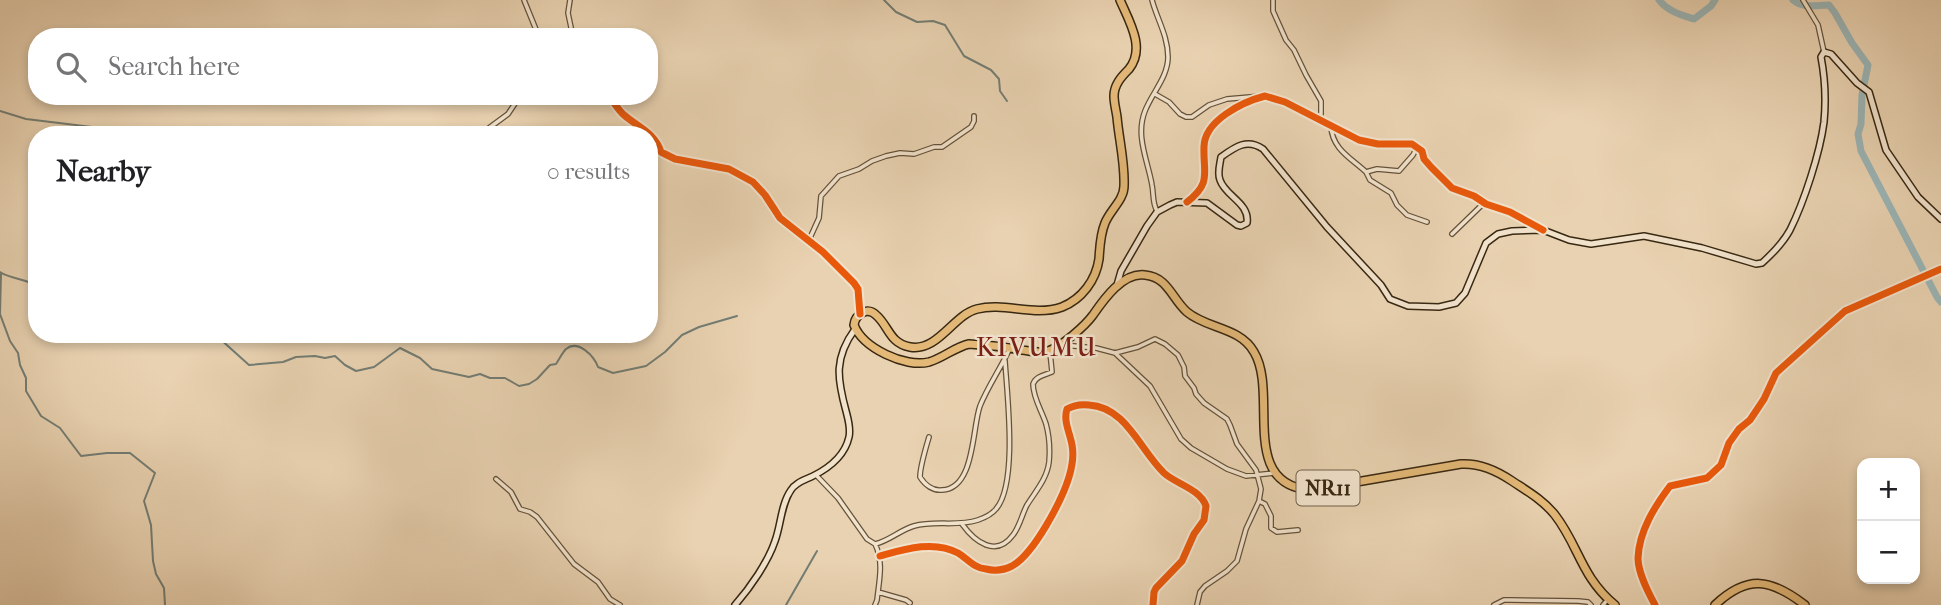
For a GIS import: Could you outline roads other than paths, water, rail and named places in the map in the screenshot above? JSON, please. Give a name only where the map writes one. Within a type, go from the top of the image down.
[{"type":"highway","points":[[1049,351],[1043,353],[969,344],[931,361],[909,363],[885,354],[861,337],[855,329],[854,321],[866,311],[873,312],[894,339],[913,347],[932,342],[976,309],[1055,309],[1066,305],[1086,289],[1096,273],[1105,222],[1124,188],[1114,93],[1119,81],[1135,60],[1137,49],[1120,0]]},
{"type":"highway","name":"NR11","points":[[1049,351],[1061,344],[1092,316],[1124,281],[1137,274],[1155,277],[1166,285],[1187,312],[1236,335],[1253,349],[1260,370],[1267,457],[1274,473],[1290,485],[1310,491],[1461,464],[1490,468],[1506,476],[1548,507],[1560,523],[1590,579],[1606,602],[1615,605]]},
{"type":"highway","points":[[1715,605],[1734,589],[1762,584],[1782,589],[1805,605]]},
{"type":"main road","points":[[1116,288],[1121,271],[1157,212],[1170,205],[1207,203],[1237,225],[1245,225],[1248,217],[1242,206],[1228,194],[1218,174],[1221,157],[1238,145],[1259,146],[1327,227],[1381,285],[1390,299],[1413,307],[1439,307],[1456,303],[1465,293],[1486,243],[1493,236],[1512,231],[1543,230],[1569,240],[1591,244],[1644,236],[1702,248],[1756,264],[1762,262],[1789,232],[1819,147],[1824,121],[1825,80],[1821,57],[1825,52],[1831,54],[1871,96],[1886,150],[1918,197],[1941,219]]},
{"type":"main road","points":[[735,605],[757,575],[775,542],[791,488],[833,464],[846,446],[850,436],[839,384],[838,360],[855,329]]},
{"type":"street","points":[[524,0],[535,28]]},
{"type":"street","points":[[570,0],[568,13],[571,28]]},
{"type":"street","points":[[1152,0],[1163,27],[1168,56],[1161,82],[1145,112],[1142,128],[1144,156],[1157,212]]},
{"type":"street","points":[[1273,0],[1273,11],[1286,40],[1321,101],[1319,119]]},
{"type":"street","points":[[1803,0],[1818,25],[1825,52]]},
{"type":"street","points":[[1155,94],[1186,117],[1192,117],[1209,105],[1227,99],[1265,96],[1285,102],[1347,135],[1368,143],[1412,144],[1422,151],[1424,159],[1452,188],[1510,212],[1543,230]]},
{"type":"street","points":[[1187,202],[1202,187],[1206,165],[1204,147],[1210,127],[1230,112],[1265,96]]},
{"type":"street","points":[[492,126],[508,114],[514,105]]},
{"type":"street","points":[[616,105],[622,114],[638,126]]},
{"type":"street","points":[[809,240],[819,218],[821,196],[839,176],[886,156],[914,154],[942,147],[971,127],[974,116]]},
{"type":"street","points":[[1331,127],[1335,144],[1366,172],[1370,180],[1391,193],[1397,205],[1407,215],[1427,222]]},
{"type":"street","points":[[658,145],[661,152],[682,160],[722,166],[753,182],[780,218],[809,240],[856,285],[860,314]]},
{"type":"street","points":[[1366,172],[1377,169],[1399,171],[1417,147]]},
{"type":"street","points":[[1452,234],[1484,203]]},
{"type":"street","points":[[1655,605],[1638,558],[1654,509],[1670,486],[1707,478],[1721,465],[1729,443],[1750,420],[1776,373],[1844,311],[1941,269]]},
{"type":"street","points":[[1061,344],[1115,353],[1155,339],[1167,346],[1178,355],[1185,376],[1196,394],[1227,419],[1237,444],[1254,467],[1261,489],[1259,501],[1246,529],[1237,561],[1205,586],[1200,592],[1197,605]]},
{"type":"street","points":[[929,437],[920,477],[926,485],[934,489],[949,489],[958,482],[968,466],[980,406],[1010,348]]},
{"type":"street","points":[[962,524],[983,545],[996,547],[1005,543],[1015,533],[1025,509],[1040,486],[1049,465],[1048,443],[1046,425],[1033,384],[1040,376],[1052,372],[1049,351]]},
{"type":"street","points":[[1115,353],[1150,386],[1177,433],[1185,444],[1198,454],[1246,476],[1274,473]]},
{"type":"street","points":[[875,544],[915,526],[932,523],[962,524],[977,520],[992,512],[1000,503],[1007,487],[1009,431],[1005,361]]},
{"type":"street","points":[[880,556],[929,546],[958,553],[979,568],[998,570],[1012,566],[1044,530],[1069,478],[1073,448],[1065,416],[1067,409],[1075,405],[1097,406],[1116,415],[1166,475],[1200,496],[1206,506],[1204,520],[1194,534],[1182,561],[1156,588],[1153,605]]},
{"type":"street","points":[[816,475],[838,498],[867,539],[875,544],[880,556],[878,592],[874,605]]},
{"type":"street","points":[[496,479],[511,492],[520,509],[537,517],[574,564],[598,582],[610,599],[620,605]]},
{"type":"street","points":[[1259,501],[1265,504],[1271,528],[1277,532],[1297,530]]},
{"type":"street","points":[[878,592],[910,603]]},
{"type":"street","points":[[1494,605],[1510,600],[1578,601],[1591,605]]},
{"type":"waterway","points":[[884,0],[896,12],[917,22],[933,21],[945,25],[964,56],[991,70],[999,79],[1000,91],[1007,101]]},
{"type":"waterway","points":[[1659,0],[1670,10],[1694,19],[1715,0]]},
{"type":"waterway","points":[[1793,0],[1806,6],[1829,5],[1868,65],[1858,134],[1861,151],[1941,302]]},
{"type":"waterway","points":[[0,111],[26,119],[84,126]]},
{"type":"waterway","points":[[0,272],[28,282]]},
{"type":"waterway","points":[[1,274],[0,314],[10,341],[18,353],[26,378],[26,391],[41,416],[60,428],[81,456],[130,453],[155,473],[144,501],[151,525],[153,561],[156,574],[164,588],[165,605]]},
{"type":"waterway","points":[[225,343],[249,365],[283,362],[296,357],[335,356],[356,371],[374,367],[400,348],[420,358],[432,369],[469,377],[480,374],[490,378],[505,378],[519,386],[537,379],[550,365],[556,364],[571,346],[585,350],[598,367],[613,373],[646,366],[682,335],[737,316]]},
{"type":"waterway","points":[[786,605],[817,551]]},
{"type":"district","name":"KIVUMU","points":[[1037,347]]}]
